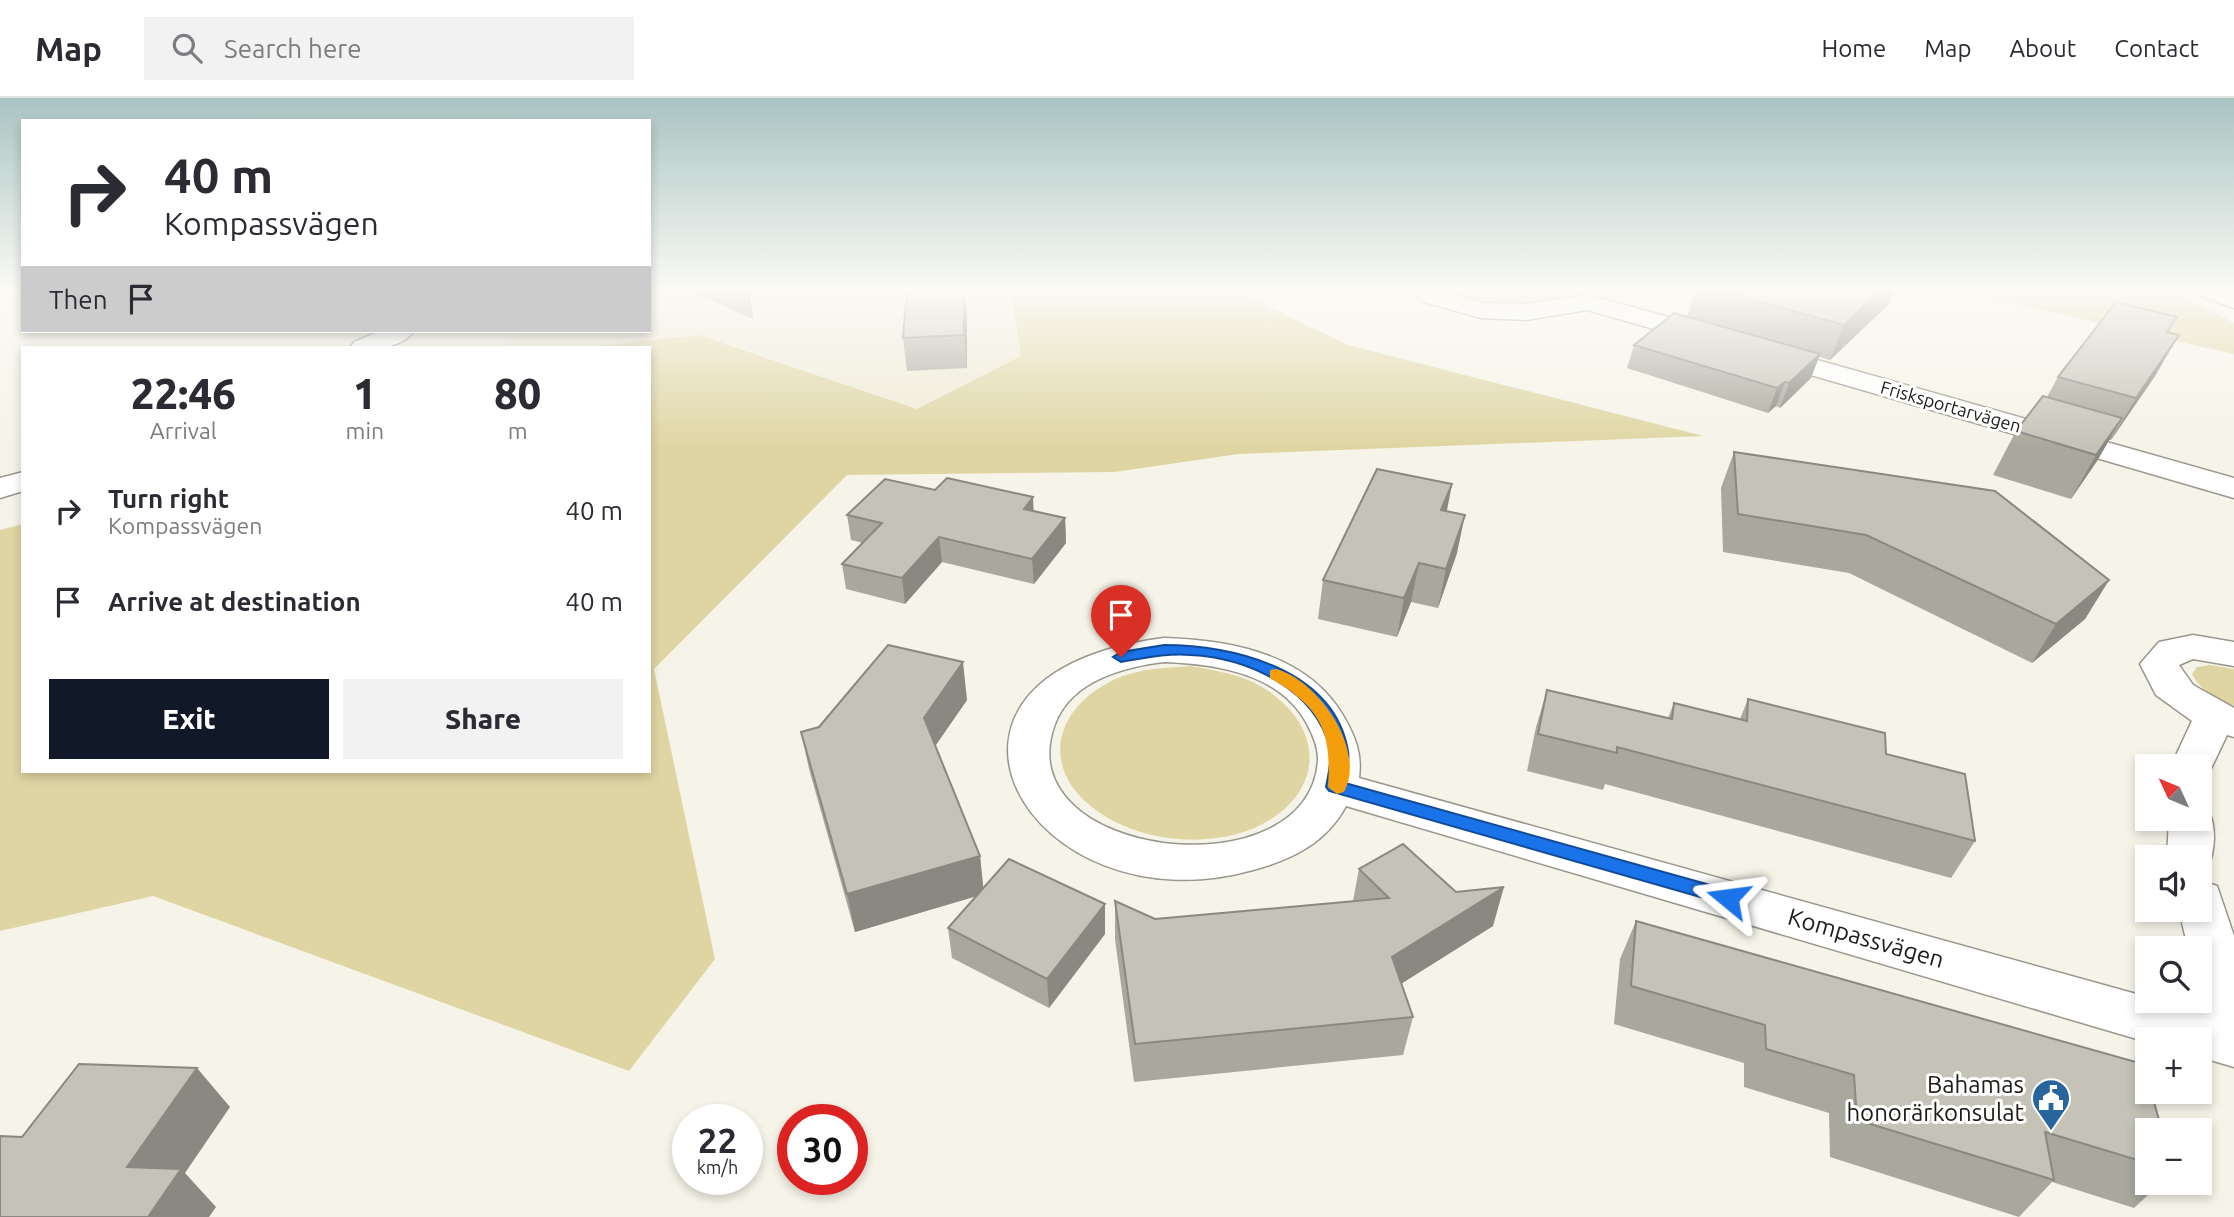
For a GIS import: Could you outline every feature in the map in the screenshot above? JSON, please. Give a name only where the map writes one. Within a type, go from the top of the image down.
[{"type":"street","name":"Frisksportarvägen","points":[[1744,342],[2234,488]]},
{"type":"street","points":[[0,488],[21,482]]},
{"type":"street","points":[[2200,754],[2224,719],[2173,690],[2162,676],[2159,664],[2164,655],[2175,649],[2208,649],[2234,654]]},
{"type":"street","points":[[1205,651],[1262,666],[1300,688],[1326,717],[1339,751],[1335,787],[1312,822],[1271,849],[1217,863],[1158,862],[1102,846],[1059,819],[1033,784],[1028,746],[1039,711],[1066,682],[1095,667],[1138,652],[1205,651]]},
{"type":"street","name":"Kompassvägen","points":[[1335,787],[2234,1044]]},
{"type":"street","points":[[2206,922],[2234,1033]]},
{"type":"shaded area","points":[[509,342],[1020,342],[1022,356],[917,409],[732,345],[502,346]]},
{"type":"shaded area","points":[[633,342],[720,342],[917,409],[1021,356],[1019,342],[1342,342],[1703,436],[1238,454],[1115,472],[847,475],[654,669],[715,959],[629,1071],[153,896],[0,931],[0,530],[21,525],[21,773],[651,773],[651,346],[598,346]]},
{"type":"shaded area","points":[[2183,342],[2234,342],[2234,354]]},
{"type":"shaded area","points":[[2210,665],[2234,669],[2234,706],[2210,694],[2192,674],[2197,667]]},
{"type":"shaded area","points":[[1191,666],[1237,676],[1262,687],[1293,713],[1308,745],[1306,779],[1296,796],[1281,812],[1261,825],[1238,834],[1189,840],[1140,832],[1097,811],[1078,794],[1066,776],[1061,757],[1061,738],[1068,721],[1080,704],[1118,678],[1154,669]]},
{"type":"building","points":[[1637,342],[1778,342],[1820,354],[1789,383],[1785,382],[1777,388],[1634,345]]},
{"type":"building","points":[[2085,342],[2174,342],[2136,398],[2058,377]]},
{"type":"building","points":[[2043,396],[2122,418],[2096,455],[2016,431]]},
{"type":"building","points":[[1734,452],[1995,491],[2109,580],[2056,624],[1866,535],[1738,514]]},
{"type":"building","points":[[1377,469],[1452,484],[1441,510],[1465,515],[1446,569],[1419,563],[1404,598],[1323,580]]},
{"type":"building","points":[[947,478],[1033,497],[1024,509],[1065,518],[1032,559],[939,537],[902,578],[842,564],[882,523],[847,515],[885,479],[935,490]]},
{"type":"building","points":[[888,645],[963,662],[924,718],[980,856],[847,894],[801,732],[819,727]]},
{"type":"building","points":[[1547,690],[1672,719],[1674,703],[1747,721],[1748,699],[1885,733],[1886,754],[1965,774],[1975,841],[1617,747],[1617,753],[1538,734]]},
{"type":"building","points":[[1403,844],[1456,892],[1504,887],[1392,957],[1413,1017],[1135,1044],[1115,901],[1155,919],[1389,898],[1359,869]]},
{"type":"building","points":[[1009,859],[1105,904],[1047,979],[948,928]]},
{"type":"building","points":[[1636,921],[2135,1062],[2135,1104],[2154,1104],[2159,1118],[2135,1118],[2135,1159],[2045,1132],[2054,1180],[1857,1120],[1854,1075],[1766,1049],[1765,1025],[1631,986]]},
{"type":"building","points":[[79,1064],[197,1068],[127,1167],[181,1169],[148,1217],[0,1217],[0,1136],[22,1137]]},
{"type":"slow traffic","points":[[1276,674],[1300,688],[1326,717],[1339,751],[1337,787]]},
{"type":"place","name":"Bahamas honorärkonsulat","points":[[2051,1132]]},
{"type":"route","points":[[1121,657],[1138,652],[1192,650],[1218,653],[1262,666],[1300,688],[1326,717],[1339,751],[1335,787],[1728,898]]}]
